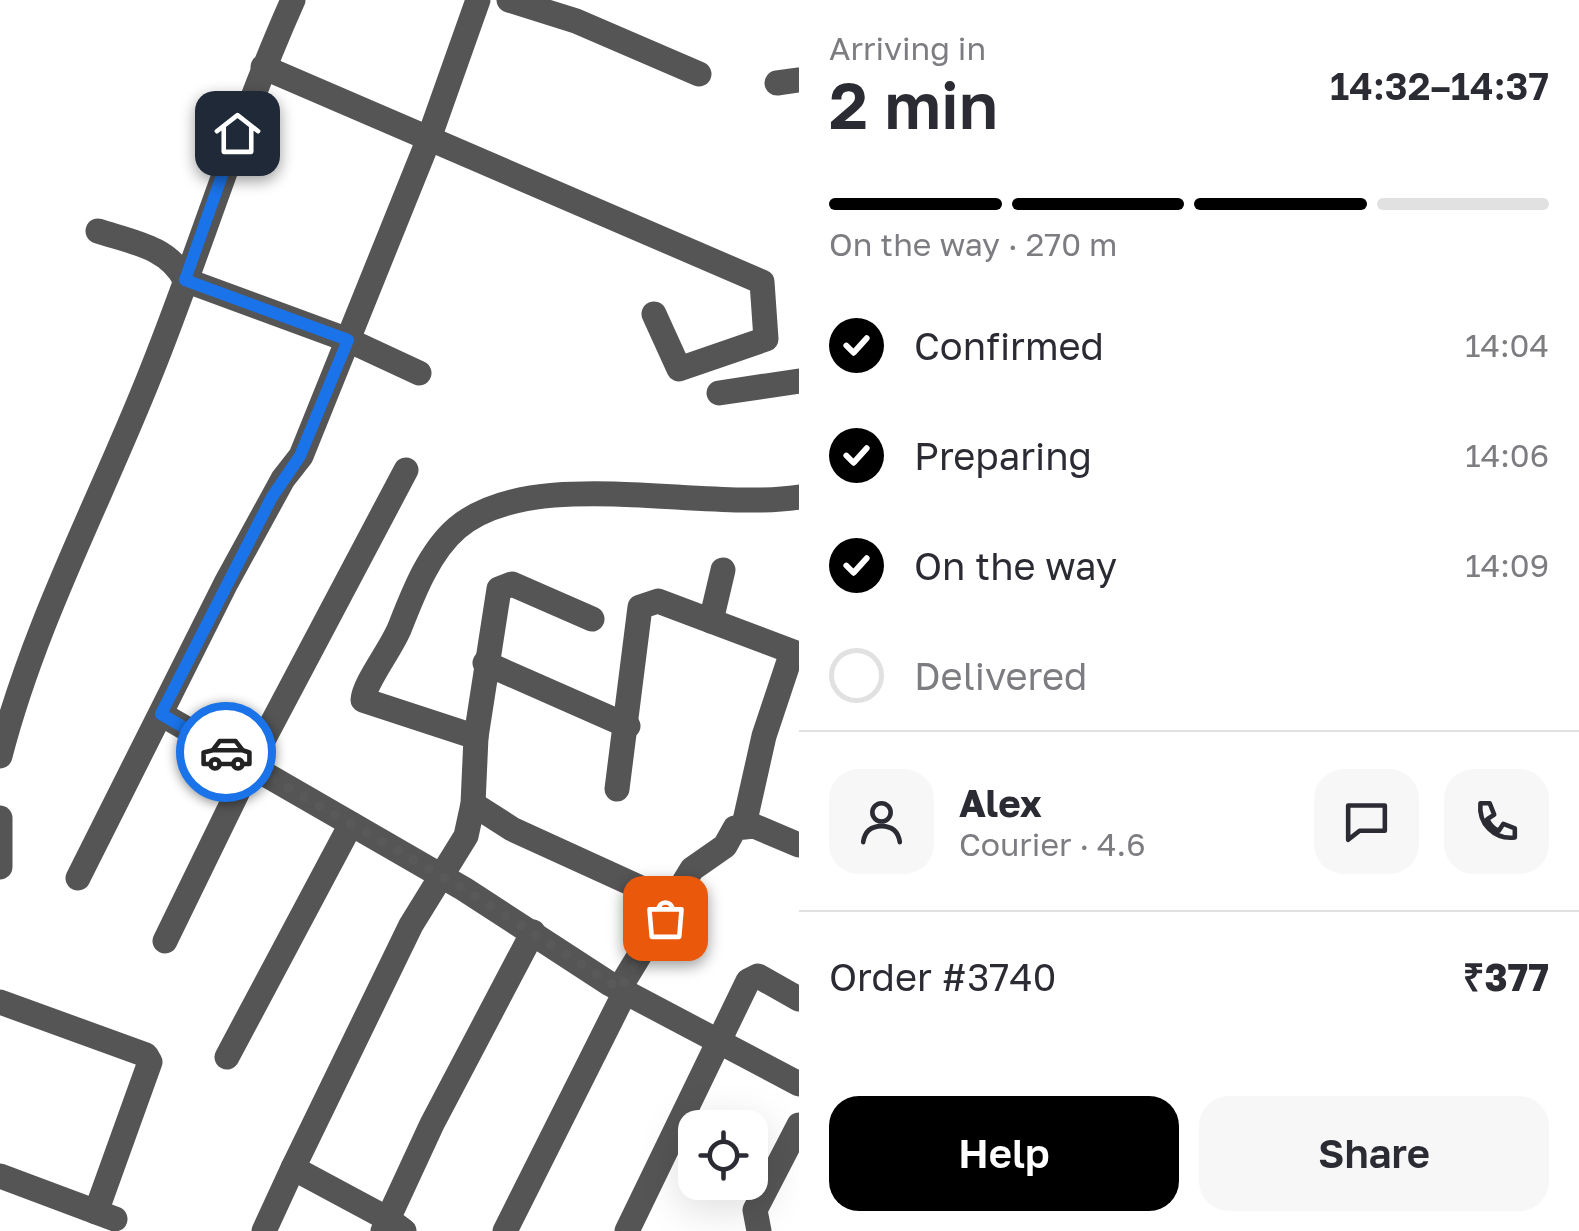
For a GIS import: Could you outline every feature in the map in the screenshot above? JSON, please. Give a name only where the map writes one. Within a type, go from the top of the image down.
[{"type":"street","points":[[0,756],[40,638],[185,280],[263,67],[293,0]]},
{"type":"street","points":[[78,878],[272,497],[300,456],[428,141],[478,0]]},
{"type":"street","points":[[509,0],[576,20],[699,74]]},
{"type":"street","points":[[263,67],[762,282],[766,339],[679,369],[654,314]]},
{"type":"street","points":[[98,232],[157,251],[176,262],[185,280],[348,340],[419,373]]},
{"type":"street","points":[[719,393],[799,380]]},
{"type":"street","points":[[165,941],[251,765],[406,470]]},
{"type":"street","points":[[476,737],[363,700],[392,650],[413,594],[454,530],[504,501],[618,494],[748,500],[799,496]]},
{"type":"street","points":[[711,621],[723,570]]},
{"type":"street","points":[[264,1231],[411,925],[466,836],[474,804],[476,737],[498,590],[504,584],[512,584],[592,619]]},
{"type":"street","points":[[505,1231],[622,990],[692,869],[744,826],[764,736],[796,653],[658,602],[640,607],[628,726],[616,789]]},
{"type":"street","points":[[486,663],[628,726]]},
{"type":"street","points":[[161,714],[442,876],[622,990],[799,1084]]},
{"type":"street","points":[[474,804],[512,829],[674,903]]},
{"type":"street","points":[[0,818],[0,867]]},
{"type":"street","points":[[227,1057],[350,824]]},
{"type":"street","points":[[744,826],[799,846]]},
{"type":"street","points":[[293,1168],[392,1227],[432,1124],[532,932]]},
{"type":"street","points":[[627,1231],[754,976],[799,999]]},
{"type":"street","points":[[0,1002],[146,1055],[150,1062],[106,1216],[0,1176]]},
{"type":"street","points":[[759,1231],[756,1210],[799,1125]]},
{"type":"way so far","points":[[226,752],[464,889],[620,989],[665,918]]},
{"type":"route","points":[[226,752],[161,714],[272,497],[300,456],[348,340],[185,280],[237,133]]}]
